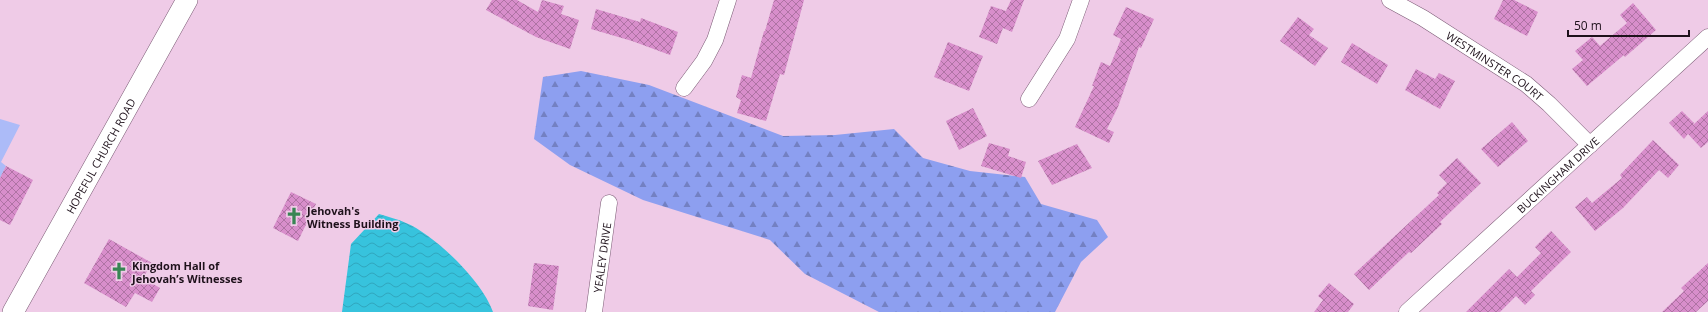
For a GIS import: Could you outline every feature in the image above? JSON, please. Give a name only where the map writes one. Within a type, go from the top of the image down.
[{"type":"main road","name":"HOPEFUL CHURCH ROAD","points":[[13,312],[187,0]]},
{"type":"street","points":[[684,88],[704,61],[715,40],[728,0]]},
{"type":"street","points":[[1029,99],[1066,39],[1081,0]]},
{"type":"street","name":"WESTMINSTER COURT","points":[[1390,0],[1423,18],[1526,84],[1590,144]]},
{"type":"street","name":"BUCKINGHAM DRIVE","points":[[1407,312],[1708,37]]},
{"type":"street","name":"YEALEY DRIVE","points":[[594,312],[609,203]]},
{"type":"green space","points":[[581,71],[649,85],[783,136],[835,135],[894,129],[923,158],[970,171],[1025,177],[1041,204],[1097,220],[1108,237],[1081,262],[1055,312],[879,312],[805,274],[770,240],[643,200],[570,165],[534,139],[543,77]]},
{"type":"shaded area","points":[[0,119],[20,125],[1,162],[6,166],[0,178]]},
{"type":"water","points":[[379,214],[418,229],[444,249],[469,274],[488,300],[493,312],[342,312],[351,244]]},
{"type":"building","points":[[492,0],[517,0],[538,12],[542,0],[564,6],[561,14],[579,20],[570,49],[536,37],[486,10]]},
{"type":"building","points":[[774,0],[804,0],[784,75],[780,74],[766,121],[737,113],[741,100],[736,97],[742,75],[751,78]]},
{"type":"building","points":[[1011,0],[1024,0],[1012,32],[1003,28],[997,44],[979,37],[991,6],[1006,11]]},
{"type":"building","points":[[1503,0],[1514,0],[1538,12],[1527,36],[1494,19]]},
{"type":"building","points":[[1633,3],[1656,30],[1625,57],[1624,55],[1587,86],[1572,69],[1583,60],[1575,51],[1592,37],[1600,46],[1627,23],[1620,15]]},
{"type":"building","points":[[1126,7],[1154,19],[1141,48],[1139,47],[1118,107],[1107,129],[1114,132],[1109,143],[1075,127],[1094,86],[1092,86],[1101,62],[1110,66],[1121,39],[1113,35]]},
{"type":"building","points":[[596,9],[640,22],[641,18],[678,32],[670,55],[632,41],[591,29]]},
{"type":"building","points":[[1298,17],[1314,29],[1309,35],[1328,48],[1315,66],[1280,41]]},
{"type":"building","points":[[948,42],[983,56],[969,91],[934,77]]},
{"type":"building","points":[[1352,43],[1388,65],[1377,84],[1341,62]]},
{"type":"building","points":[[1416,69],[1435,79],[1439,73],[1455,81],[1440,109],[1405,90]]},
{"type":"building","points":[[973,108],[987,136],[959,150],[946,121]]},
{"type":"building","points":[[1682,111],[1694,123],[1693,125],[1708,111],[1708,142],[1701,148],[1688,134],[1684,139],[1669,123]]},
{"type":"building","points":[[1512,122],[1528,141],[1498,167],[1481,149]]},
{"type":"building","points":[[1653,140],[1679,165],[1668,178],[1659,170],[1623,208],[1595,231],[1575,207],[1587,197],[1592,203],[1622,178],[1620,175]]},
{"type":"building","points":[[989,143],[1010,149],[1008,156],[1026,162],[1021,178],[981,166]]},
{"type":"building","points":[[1077,144],[1092,168],[1052,185],[1038,161]]},
{"type":"building","points":[[1457,158],[1481,183],[1440,222],[1442,224],[1411,253],[1409,252],[1369,290],[1354,274],[1439,195],[1437,193],[1447,183],[1439,175]]},
{"type":"building","points":[[6,166],[33,180],[10,225],[0,220],[0,178]]},
{"type":"building","name":"Jehovah's Witness Building","points":[[291,192],[316,204],[298,241],[273,228]]},
{"type":"building","points":[[1551,231],[1571,252],[1531,291],[1535,295],[1525,305],[1516,296],[1500,312],[1466,312],[1509,269],[1517,277],[1541,253],[1535,247]]},
{"type":"building","name":"Kingdom Hall of Jehovah’s Witnesses","points":[[109,239],[152,263],[143,278],[160,288],[152,302],[135,293],[126,307],[84,283]]},
{"type":"building","points":[[534,263],[559,266],[553,310],[528,306]]},
{"type":"building","points":[[1708,263],[1708,301],[1696,312],[1662,312],[1684,291],[1681,288]]},
{"type":"building","points":[[1329,283],[1354,304],[1348,312],[1314,312],[1323,300],[1318,296]]},
{"type":"place","name":"Jehovah's Witness Building","points":[[294,216]]},
{"type":"place","name":"Kingdom Hall of Jehovah’s Witnesses","points":[[119,271]]}]
